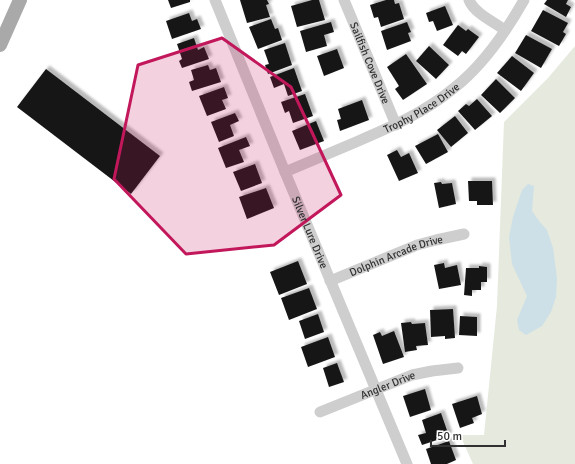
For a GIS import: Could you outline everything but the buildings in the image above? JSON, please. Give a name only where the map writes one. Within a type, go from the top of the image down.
[{"type":"main road","points":[[0,45],[20,0]]},
{"type":"street","name":"Silver Lure Drive","points":[[215,0],[407,464]]},
{"type":"street","name":"Sailfish Cove Drive","points":[[344,0],[396,125]]},
{"type":"street","points":[[469,0],[471,5],[478,12],[505,30]]},
{"type":"street","name":"Trophy Place Drive","points":[[285,172],[396,125],[434,104],[455,88],[487,54],[505,30],[523,0]]},
{"type":"street","name":"Dolphin Arcade Drive","points":[[330,281],[417,246],[464,234]]},
{"type":"street","name":"Angler Drive","points":[[320,412],[412,375],[458,368]]},
{"type":"highlighted area","points":[[222,38],[291,87],[341,195],[274,245],[186,254],[114,179],[138,65]]},
{"type":"shaded area","points":[[575,46],[575,464],[473,464],[460,435],[484,435],[497,306],[504,122],[548,78]]},
{"type":"shaded area","points":[[528,184],[534,186],[532,211],[547,230],[553,248],[557,278],[556,297],[551,312],[542,326],[526,335],[519,330],[517,320],[527,296],[512,264],[509,237],[513,217],[522,190]]}]
